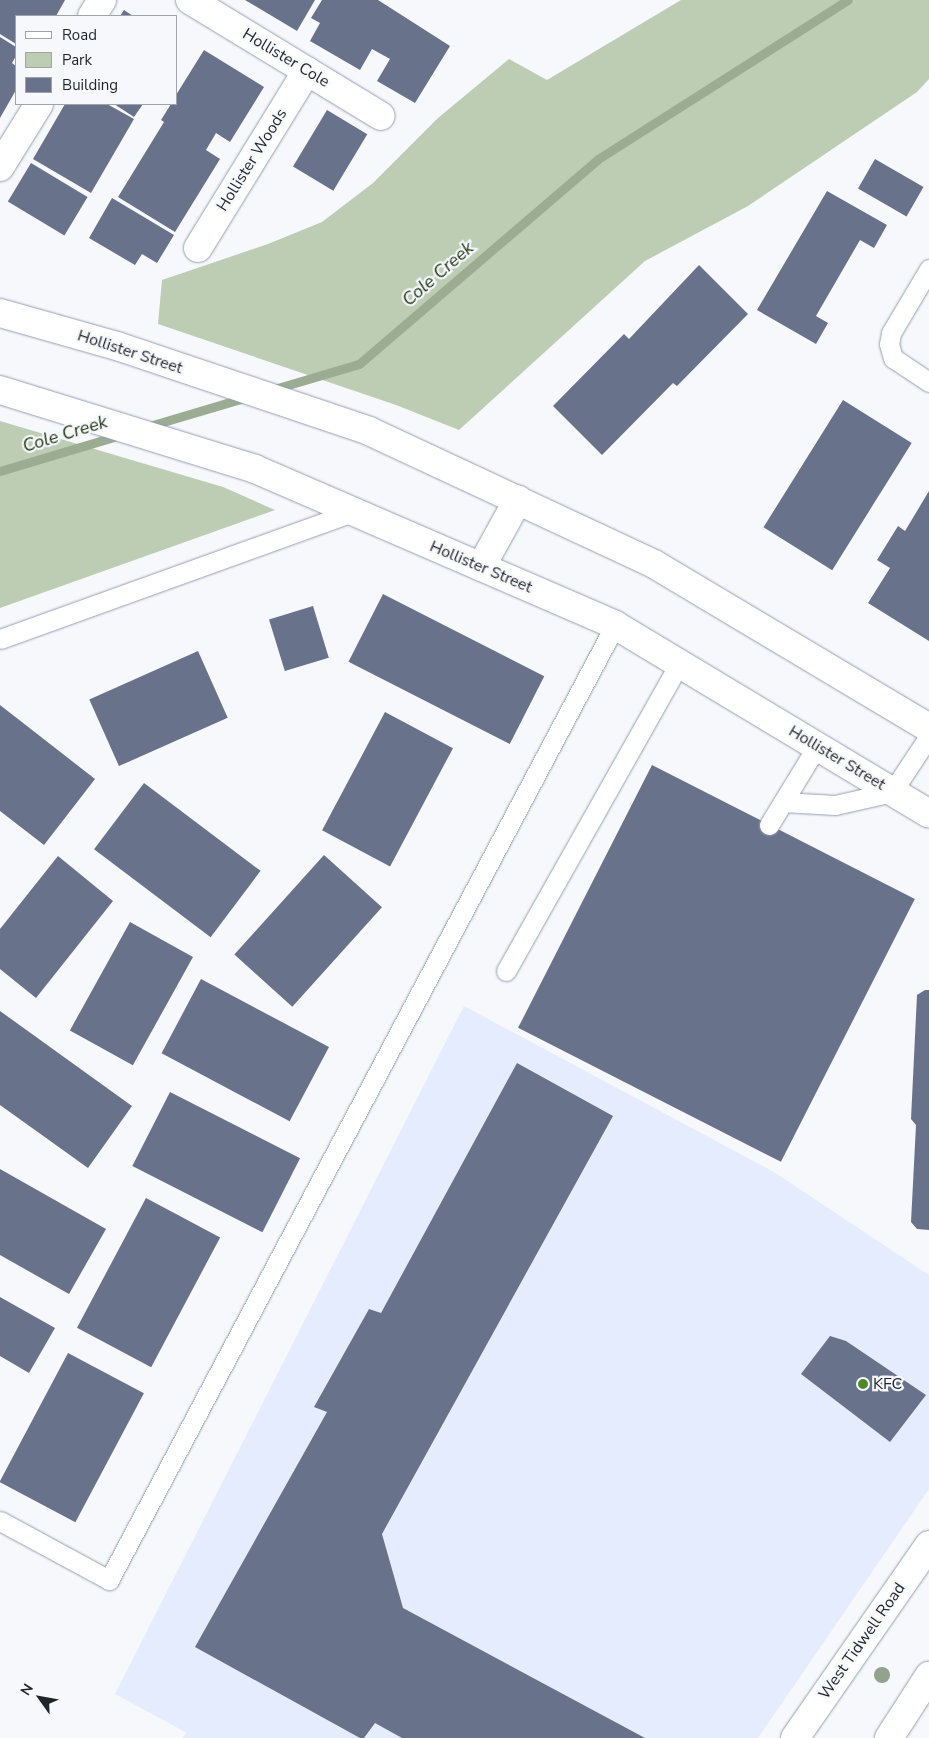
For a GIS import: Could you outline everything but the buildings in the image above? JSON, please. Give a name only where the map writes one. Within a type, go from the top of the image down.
[{"type":"main road","points":[[93,15],[102,0]]},
{"type":"main road","name":"Hollister Cole","points":[[190,0],[381,116]]},
{"type":"main road","name":"Hollister Woods","points":[[198,248],[307,71]]},
{"type":"main road","points":[[0,167],[38,105]]},
{"type":"main road","name":"Hollister Street","points":[[0,313],[117,346],[369,431],[654,564],[929,728]]},
{"type":"main road","name":"Hollister Street","points":[[2,391],[255,469],[615,625],[929,814]]},
{"type":"main road","points":[[481,568],[518,500]]},
{"type":"main road","name":"West Tidwell Road","points":[[795,1738],[929,1545]]},
{"type":"main road","points":[[889,1738],[929,1676]]},
{"type":"lane","points":[[929,269],[891,333],[889,344],[893,358],[929,382]]},
{"type":"lane","points":[[0,639],[352,512]]},
{"type":"lane","points":[[0,1521],[109,1580],[615,625]]},
{"type":"lane","points":[[506,971],[679,664]]},
{"type":"lane","points":[[783,802],[835,805],[892,792],[929,736]]},
{"type":"lane","points":[[770,825],[816,746]]},
{"type":"shaded area","points":[[464,1006],[774,1172],[929,1275],[929,1489],[758,1738],[182,1738],[187,1733],[115,1694]]},
{"type":"green space","points":[[681,0],[929,0],[929,79],[917,92],[748,206],[645,261],[459,430],[396,405],[158,324],[162,280],[268,244],[322,222],[373,183],[438,118],[509,59],[547,80]]},
{"type":"green space","points":[[0,421],[223,487],[275,510],[0,608]]},
{"type":"waterway","name":"Cole Creek","points":[[271,390],[359,364],[598,159],[848,0]]},
{"type":"waterway","name":"Cole Creek","points":[[146,427],[247,397]]},
{"type":"waterway","name":"Cole Creek","points":[[0,471],[120,435]]},
{"type":"place","name":"KFC","points":[[863,1384]]}]
